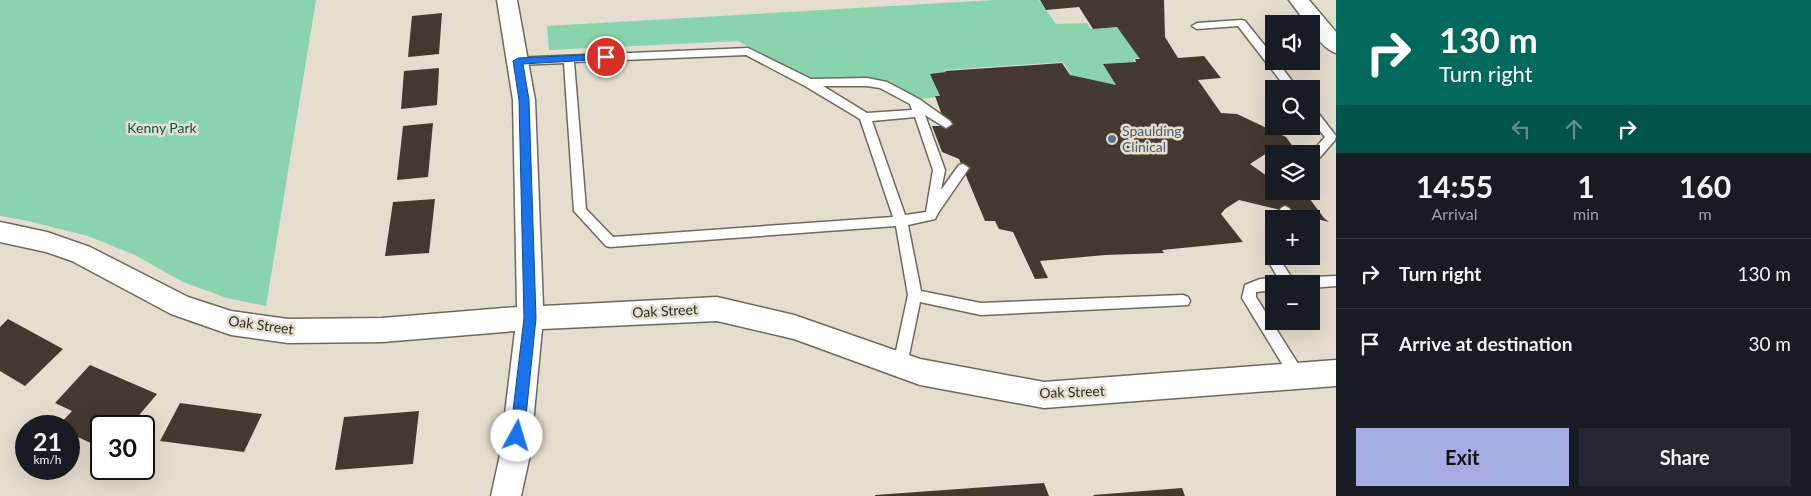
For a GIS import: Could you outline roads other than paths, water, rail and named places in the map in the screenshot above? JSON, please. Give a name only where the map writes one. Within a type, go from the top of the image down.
[{"type":"street","points":[[506,496],[515,455],[530,318],[524,100],[507,0]]},
{"type":"street","points":[[1299,0],[1336,46]]},
{"type":"street","name":"Oak Street","points":[[0,232],[47,242],[81,254],[180,306],[231,323],[288,331],[382,330],[530,318],[717,309],[794,327],[920,372],[1044,396],[1336,372]]},
{"type":"lane","points":[[1197,26],[1240,23],[1286,80]]},
{"type":"lane","points":[[518,61],[748,51],[809,83],[865,117],[901,221],[915,295],[900,364]]},
{"type":"lane","points":[[569,59],[580,211],[610,242],[901,221],[931,216],[963,168]]},
{"type":"lane","points":[[809,83],[867,82],[882,85],[946,124]]},
{"type":"lane","points":[[865,117],[917,108]]},
{"type":"lane","points":[[917,108],[938,170],[931,216]]},
{"type":"lane","points":[[1320,122],[1334,137],[1320,151]]},
{"type":"lane","points":[[1320,282],[1336,281]]},
{"type":"lane","points":[[1265,285],[1250,289],[1249,298],[1265,324]]},
{"type":"lane","points":[[915,295],[981,309],[1183,301]]},
{"type":"lane","points":[[1269,330],[1297,375]]},
{"type":"place","name":"Spaulding Clinical","points":[[1112,139]]},
{"type":"park label","name":"Kenny Park","points":[[162,128]]}]
